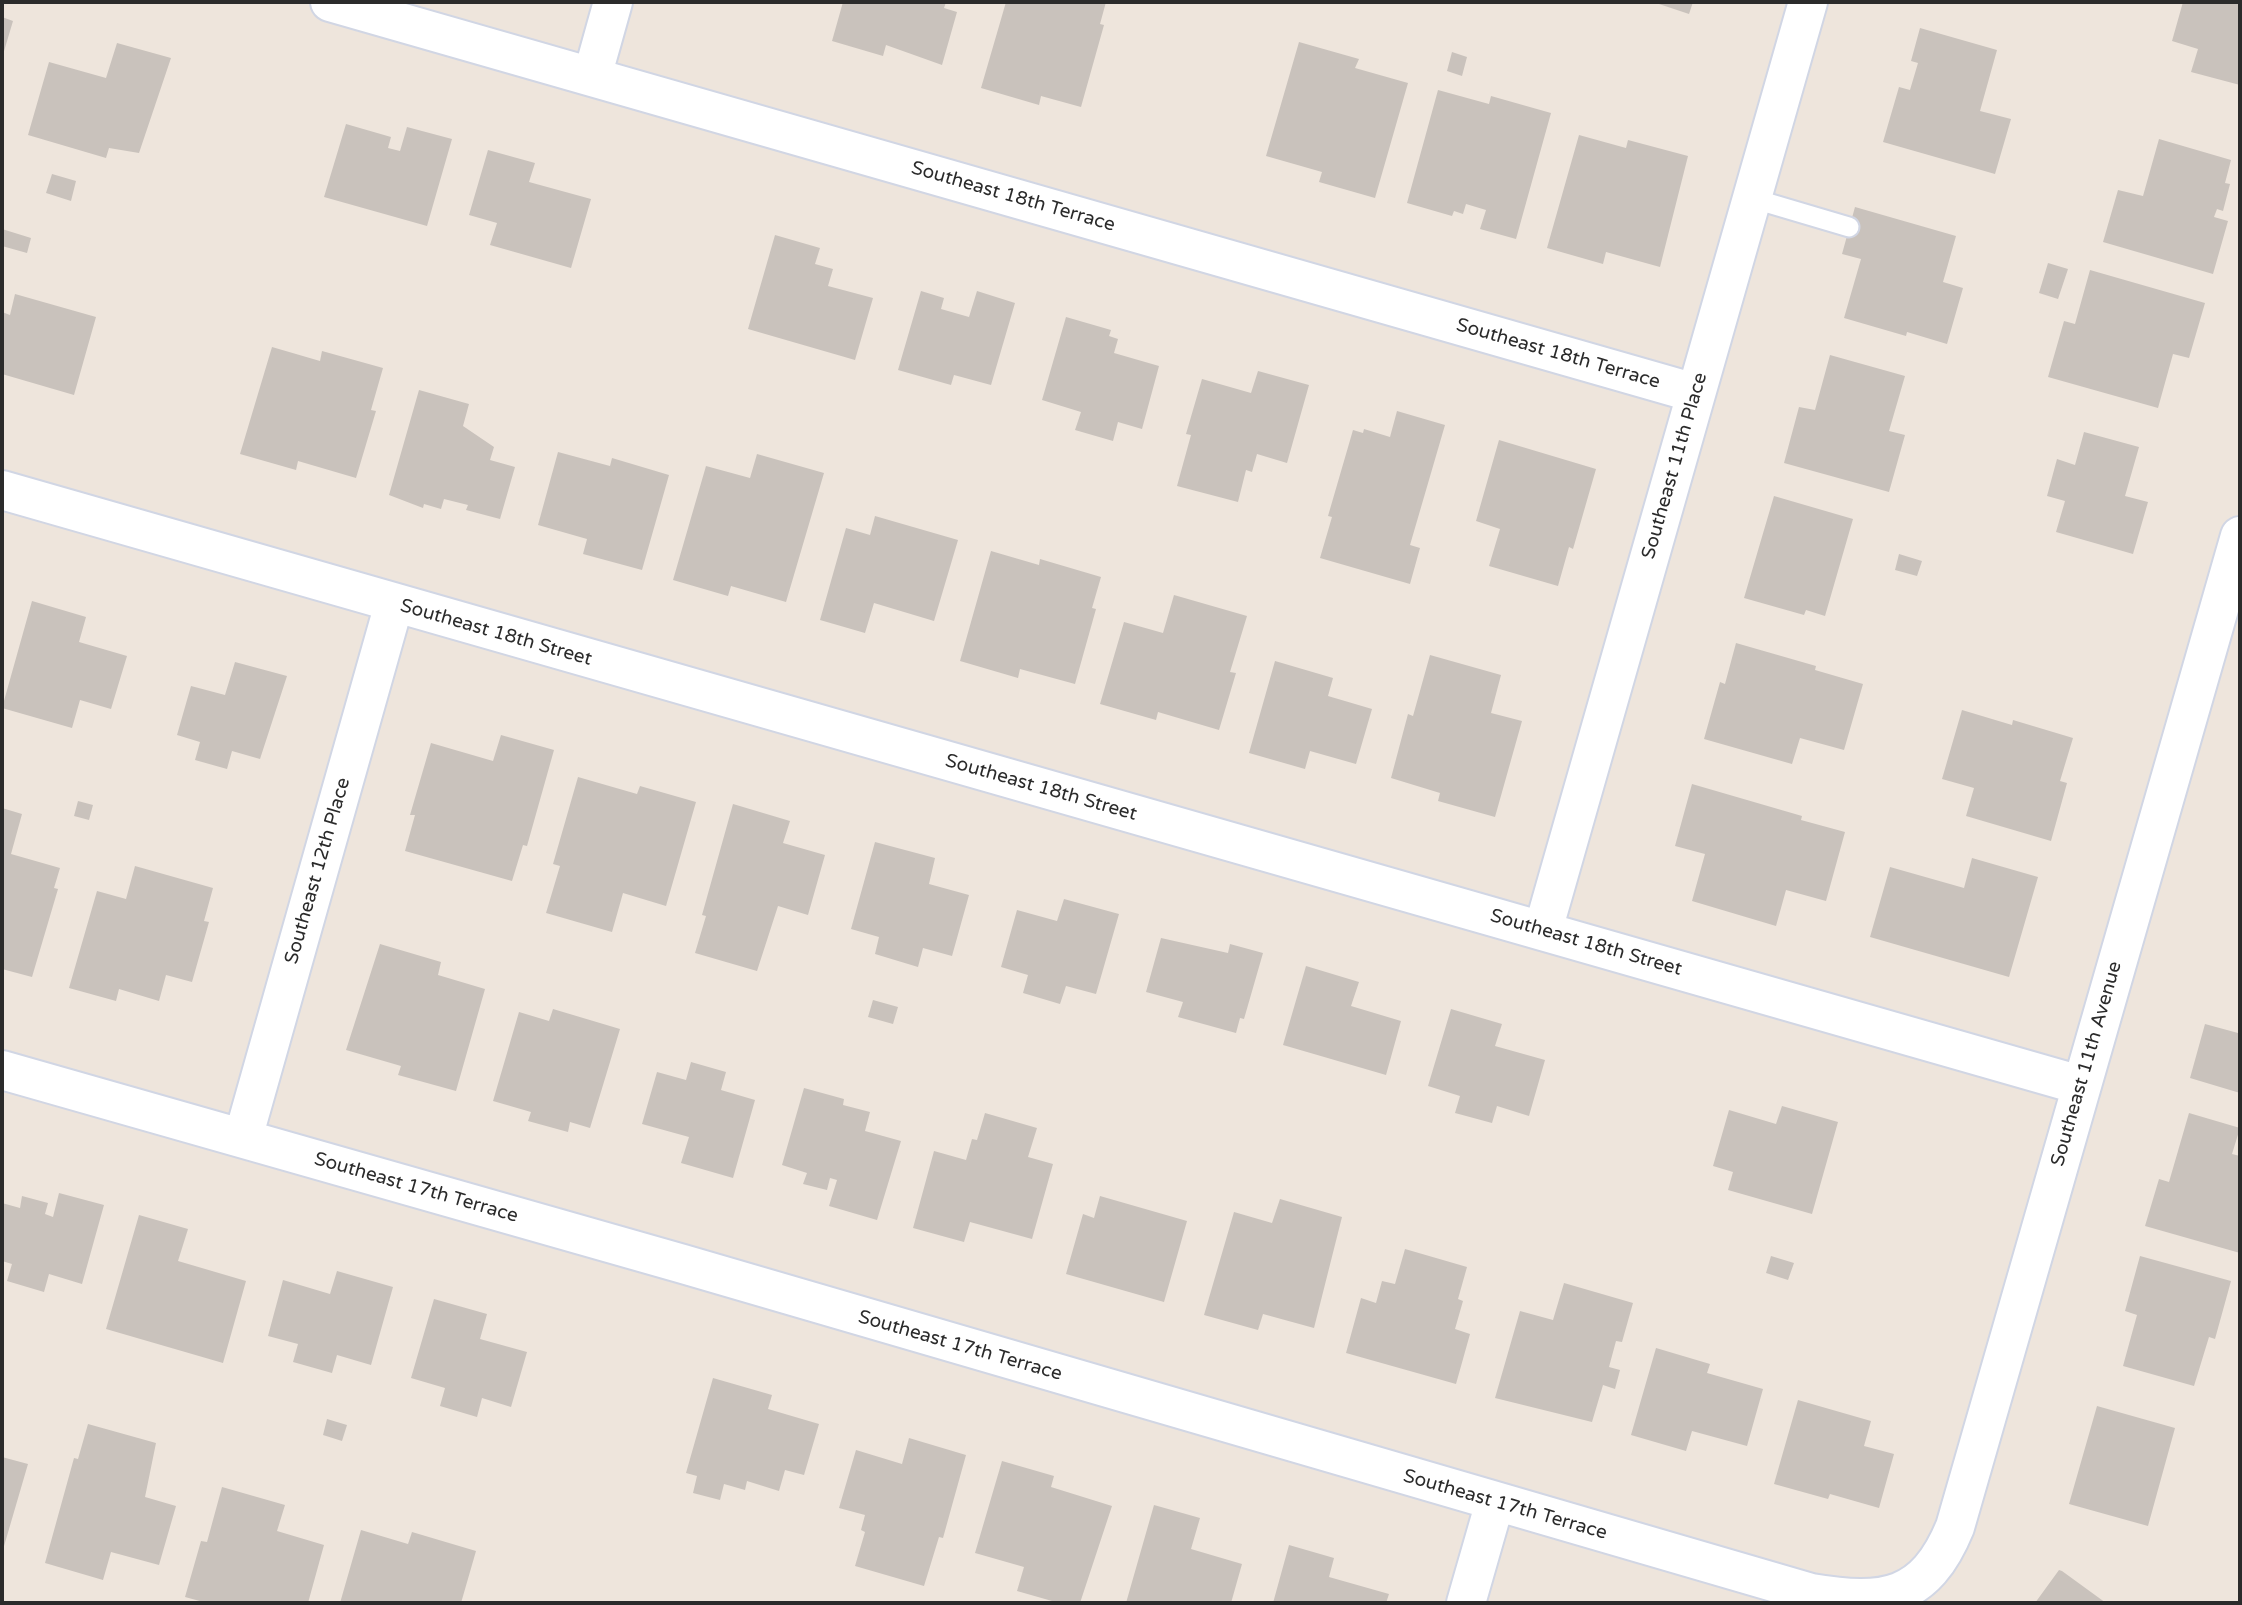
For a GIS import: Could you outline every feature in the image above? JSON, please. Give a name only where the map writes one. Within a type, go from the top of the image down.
[{"type":"street","name":"Southeast 18th Terrace","points":[[330,2],[1695,393]]},
{"type":"street","points":[[592,77],[613,2]]},
{"type":"street","name":"Southeast 11th Place","points":[[1543,930],[1808,2]]},
{"type":"street","name":"Southeast 18th Street","points":[[2,490],[2080,1085]]},
{"type":"street","name":"Southeast 11th Avenue","points":[[1919,1585],[1941,1558],[1955,1527],[2240,536]]},
{"type":"street","name":"Southeast 12th Place","points":[[243,1138],[394,604]]},
{"type":"street","name":"Southeast 17th Terrace","points":[[2,1070],[1837,1599],[1883,1600],[1919,1585]]},
{"type":"street","points":[[1466,1603],[1494,1502]]},
{"type":"lane","points":[[1751,198],[1849,227]]},
{"type":"building","points":[[843,2],[946,2],[944,8],[957,12],[942,65],[886,45],[883,56],[832,41]]},
{"type":"building","points":[[1006,2],[1106,2],[1100,24],[1104,25],[1081,107],[1041,96],[1039,105],[981,88]]},
{"type":"building","points":[[1653,2],[1693,2],[1689,14]]},
{"type":"building","points":[[2183,2],[2240,2],[2240,85],[2191,72],[2198,49],[2172,41]]},
{"type":"building","points":[[2,17],[13,21],[2,58]]},
{"type":"building","points":[[1920,28],[1997,50],[1980,111],[2011,119],[1995,174],[1883,142],[1899,87],[1910,90],[1918,63],[1911,61]]},
{"type":"building","points":[[1299,42],[1359,59],[1355,68],[1408,83],[1375,198],[1319,182],[1322,172],[1266,156]]},
{"type":"building","points":[[117,43],[171,58],[139,153],[109,148],[106,158],[28,135],[49,62],[106,78]]},
{"type":"building","points":[[1452,52],[1467,57],[1462,76],[1447,71]]},
{"type":"building","points":[[1438,90],[1489,104],[1491,96],[1551,113],[1516,239],[1480,229],[1486,210],[1466,204],[1463,214],[1454,211],[1452,216],[1407,203]]},
{"type":"building","points":[[346,124],[391,137],[388,148],[400,151],[407,127],[452,139],[427,226],[324,197]]},
{"type":"building","points":[[1579,135],[1626,148],[1628,140],[1688,156],[1660,267],[1606,252],[1603,264],[1547,248]]},
{"type":"building","points":[[2159,139],[2231,160],[2225,183],[2230,184],[2223,211],[2217,209],[2214,217],[2228,221],[2213,274],[2103,242],[2118,190],[2143,196]]},
{"type":"building","points":[[488,150],[535,163],[529,182],[591,199],[571,268],[490,245],[497,223],[469,215]]},
{"type":"building","points":[[52,174],[76,181],[71,201],[46,193]]},
{"type":"building","points":[[1855,207],[1956,236],[1943,282],[1963,288],[1947,344],[1907,332],[1906,336],[1844,318],[1861,259],[1842,254]]},
{"type":"building","points":[[2,229],[31,238],[27,253],[2,246]]},
{"type":"building","points":[[775,235],[820,248],[815,264],[833,269],[828,286],[873,298],[855,360],[748,329]]},
{"type":"building","points":[[2048,263],[2068,269],[2058,299],[2039,293]]},
{"type":"building","points":[[2090,270],[2205,303],[2189,358],[2173,354],[2158,408],[2048,377],[2064,321],[2075,324]]},
{"type":"building","points":[[921,291],[944,298],[941,309],[969,317],[977,291],[1015,303],[991,385],[954,375],[951,385],[898,370]]},
{"type":"building","points":[[15,294],[96,317],[74,395],[2,374],[2,312],[10,315]]},
{"type":"building","points":[[1066,317],[1111,330],[1109,336],[1118,339],[1114,353],[1159,366],[1142,429],[1118,422],[1113,441],[1075,430],[1081,412],[1042,400]]},
{"type":"building","points":[[272,347],[320,361],[322,351],[383,368],[371,410],[376,411],[356,478],[298,461],[296,470],[240,454]]},
{"type":"building","points":[[1830,355],[1905,376],[1889,431],[1905,435],[1889,492],[1784,463],[1799,407],[1815,410]]},
{"type":"building","points":[[1258,371],[1309,385],[1287,463],[1257,454],[1252,472],[1246,470],[1238,502],[1177,486],[1191,435],[1186,434],[1202,379],[1251,393]]},
{"type":"building","points":[[419,390],[469,404],[463,426],[494,447],[490,460],[515,467],[500,519],[466,510],[468,505],[444,499],[441,509],[424,504],[423,508],[389,495]]},
{"type":"building","points":[[1397,411],[1445,425],[1410,545],[1420,548],[1410,584],[1320,558],[1332,517],[1328,516],[1353,430],[1363,433],[1364,429],[1390,437]]},
{"type":"building","points":[[2084,432],[2139,447],[2125,496],[2148,502],[2133,554],[2056,532],[2065,501],[2047,496],[2057,459],[2075,465]]},
{"type":"building","points":[[1499,440],[1596,469],[1573,549],[1569,547],[1558,586],[1489,566],[1500,529],[1476,521]]},
{"type":"building","points":[[558,452],[610,466],[612,458],[669,475],[642,570],[583,554],[587,539],[538,525]]},
{"type":"building","points":[[757,454],[824,473],[786,602],[731,586],[728,596],[673,580],[706,466],[750,478]]},
{"type":"building","points":[[1774,496],[1853,519],[1825,616],[1806,610],[1804,615],[1744,598]]},
{"type":"building","points":[[875,516],[958,540],[934,621],[874,603],[865,633],[820,620],[846,528],[870,535]]},
{"type":"building","points":[[991,551],[1039,565],[1040,559],[1101,577],[1092,608],[1096,609],[1075,684],[1020,669],[1018,678],[960,661]]},
{"type":"building","points":[[1899,554],[1922,561],[1917,576],[1895,570]]},
{"type":"building","points":[[1174,595],[1247,616],[1230,672],[1236,673],[1219,730],[1158,712],[1156,720],[1100,704],[1124,622],[1163,633]]},
{"type":"building","points":[[32,601],[86,617],[79,642],[127,656],[111,709],[80,700],[72,728],[2,708]]},
{"type":"building","points":[[1736,643],[1816,666],[1815,670],[1863,684],[1844,750],[1800,738],[1792,764],[1704,739],[1720,682],[1725,684]]},
{"type":"building","points":[[1430,655],[1501,675],[1491,713],[1522,721],[1495,817],[1438,801],[1440,793],[1391,778],[1408,714],[1413,716]]},
{"type":"building","points":[[1275,661],[1333,678],[1328,696],[1372,709],[1356,764],[1310,751],[1305,769],[1249,753]]},
{"type":"building","points":[[235,662],[287,676],[260,759],[232,751],[227,769],[195,760],[200,742],[177,735],[191,686],[225,695]]},
{"type":"building","points":[[1962,710],[2012,725],[2013,720],[2073,738],[2060,781],[2067,783],[2051,841],[1966,816],[1974,788],[1942,779]]},
{"type":"building","points":[[501,735],[554,750],[527,846],[523,845],[512,881],[405,851],[415,815],[410,815],[431,743],[493,761]]},
{"type":"building","points":[[578,777],[637,794],[640,786],[696,802],[666,906],[623,893],[612,932],[546,913],[560,866],[553,864]]},
{"type":"building","points":[[1692,784],[1802,816],[1801,820],[1845,832],[1826,901],[1786,890],[1776,926],[1692,901],[1705,854],[1675,846]]},
{"type":"building","points":[[78,801],[93,805],[89,820],[74,816]]},
{"type":"building","points":[[733,804],[790,821],[783,843],[825,855],[808,915],[778,906],[757,971],[695,953],[706,916],[702,915]]},
{"type":"building","points":[[2,808],[22,814],[11,854],[60,868],[54,888],[58,889],[32,977],[2,969]]},
{"type":"building","points":[[875,842],[935,858],[929,884],[969,895],[952,956],[923,948],[918,967],[875,954],[879,937],[851,929]]},
{"type":"building","points":[[1972,858],[2038,877],[2009,977],[1870,937],[1890,867],[1964,888]]},
{"type":"building","points":[[135,866],[213,888],[204,921],[209,922],[192,982],[166,975],[159,1001],[119,989],[116,1001],[69,988],[97,891],[126,899]]},
{"type":"building","points":[[1064,899],[1119,914],[1096,994],[1066,986],[1060,1004],[1023,993],[1028,975],[1001,967],[1017,910],[1057,921]]},
{"type":"building","points":[[1161,938],[1228,953],[1230,944],[1263,953],[1244,1019],[1240,1018],[1236,1033],[1178,1017],[1183,1002],[1146,992]]},
{"type":"building","points":[[380,944],[441,962],[438,975],[485,989],[456,1091],[398,1075],[401,1066],[346,1050]]},
{"type":"building","points":[[1306,966],[1359,982],[1351,1006],[1401,1021],[1386,1075],[1283,1045]]},
{"type":"building","points":[[873,1000],[898,1007],[893,1024],[868,1017]]},
{"type":"building","points":[[553,1009],[620,1029],[590,1128],[570,1122],[568,1132],[528,1121],[531,1112],[493,1101],[519,1012],[549,1021]]},
{"type":"building","points":[[1451,1009],[1502,1024],[1495,1046],[1545,1060],[1529,1116],[1497,1106],[1492,1123],[1455,1113],[1460,1096],[1428,1086]]},
{"type":"building","points":[[2205,1024],[2238,1033],[2240,1028],[2240,1093],[2190,1078]]},
{"type":"building","points":[[691,1062],[726,1072],[721,1090],[755,1100],[733,1178],[681,1163],[689,1137],[642,1124],[657,1072],[686,1080]]},
{"type":"building","points":[[804,1088],[844,1099],[843,1105],[870,1112],[865,1131],[901,1141],[877,1220],[829,1206],[837,1180],[830,1178],[827,1190],[803,1184],[807,1173],[782,1165]]},
{"type":"building","points":[[1782,1106],[1838,1122],[1812,1214],[1728,1190],[1733,1172],[1713,1166],[1729,1110],[1776,1124]]},
{"type":"building","points":[[985,1113],[1037,1128],[1028,1157],[1053,1164],[1032,1239],[970,1222],[964,1242],[913,1228],[934,1151],[966,1160],[972,1139],[977,1140]]},
{"type":"building","points":[[2189,1113],[2240,1128],[2232,1154],[2240,1156],[2240,1253],[2145,1226],[2159,1179],[2169,1182]]},
{"type":"building","points":[[59,1193],[104,1205],[82,1284],[49,1274],[44,1292],[7,1281],[12,1264],[2,1261],[2,1203],[20,1208],[22,1196],[48,1203],[45,1214],[53,1217]]},
{"type":"building","points":[[1100,1196],[1187,1221],[1164,1302],[1066,1274],[1083,1214],[1094,1218]]},
{"type":"building","points":[[1280,1199],[1342,1217],[1314,1328],[1263,1314],[1258,1330],[1204,1315],[1234,1212],[1272,1223]]},
{"type":"building","points":[[139,1215],[188,1229],[178,1261],[246,1281],[223,1363],[106,1329]]},
{"type":"building","points":[[1405,1249],[1467,1267],[1458,1299],[1463,1301],[1455,1329],[1470,1334],[1456,1384],[1346,1353],[1361,1298],[1376,1303],[1382,1281],[1395,1284]]},
{"type":"building","points":[[1771,1256],[1794,1263],[1788,1280],[1766,1273]]},
{"type":"building","points":[[2140,1256],[2231,1281],[2215,1339],[2209,1337],[2194,1386],[2123,1366],[2137,1315],[2125,1311]]},
{"type":"building","points":[[337,1271],[393,1287],[371,1365],[337,1355],[332,1373],[293,1362],[298,1344],[268,1336],[283,1280],[330,1294]]},
{"type":"building","points":[[1564,1283],[1633,1303],[1622,1342],[1616,1341],[1609,1367],[1620,1370],[1615,1389],[1603,1385],[1592,1422],[1495,1398],[1520,1311],[1553,1320]]},
{"type":"building","points":[[434,1299],[487,1314],[480,1339],[527,1352],[511,1407],[482,1398],[477,1417],[440,1406],[445,1388],[411,1378]]},
{"type":"building","points":[[1656,1348],[1710,1364],[1707,1373],[1763,1389],[1747,1446],[1692,1431],[1686,1451],[1631,1435]]},
{"type":"building","points":[[713,1378],[772,1395],[768,1409],[819,1424],[804,1475],[785,1470],[779,1491],[747,1481],[745,1490],[724,1484],[720,1500],[693,1493],[697,1476],[686,1473]]},
{"type":"building","points":[[1798,1400],[1871,1421],[1864,1446],[1894,1454],[1879,1508],[1830,1494],[1828,1499],[1774,1484]]},
{"type":"building","points":[[2097,1406],[2175,1428],[2148,1526],[2069,1504]]},
{"type":"building","points":[[327,1419],[347,1425],[342,1441],[323,1435]]},
{"type":"building","points":[[88,1424],[156,1443],[145,1497],[176,1506],[159,1565],[111,1552],[103,1580],[45,1563],[74,1458],[78,1459]]},
{"type":"building","points":[[909,1438],[966,1455],[943,1538],[939,1537],[924,1586],[855,1566],[865,1532],[861,1530],[865,1515],[839,1508],[856,1450],[902,1464]]},
{"type":"building","points":[[2,1457],[28,1464],[2,1553]]},
{"type":"building","points":[[1002,1461],[1054,1476],[1051,1487],[1112,1506],[1080,1603],[1059,1603],[1017,1591],[1024,1567],[975,1553]]},
{"type":"building","points":[[222,1487],[285,1505],[277,1531],[324,1545],[308,1603],[207,1603],[185,1597],[201,1541],[207,1542]]},
{"type":"building","points":[[1154,1505],[1200,1518],[1191,1549],[1242,1564],[1231,1603],[1126,1603]]},
{"type":"building","points":[[361,1530],[408,1544],[412,1532],[476,1551],[461,1603],[340,1603]]},
{"type":"building","points":[[1289,1545],[1334,1558],[1329,1577],[1389,1594],[1386,1603],[1273,1603]]},
{"type":"building","points":[[2059,1570],[2062,1571],[2106,1603],[2035,1603]]}]
